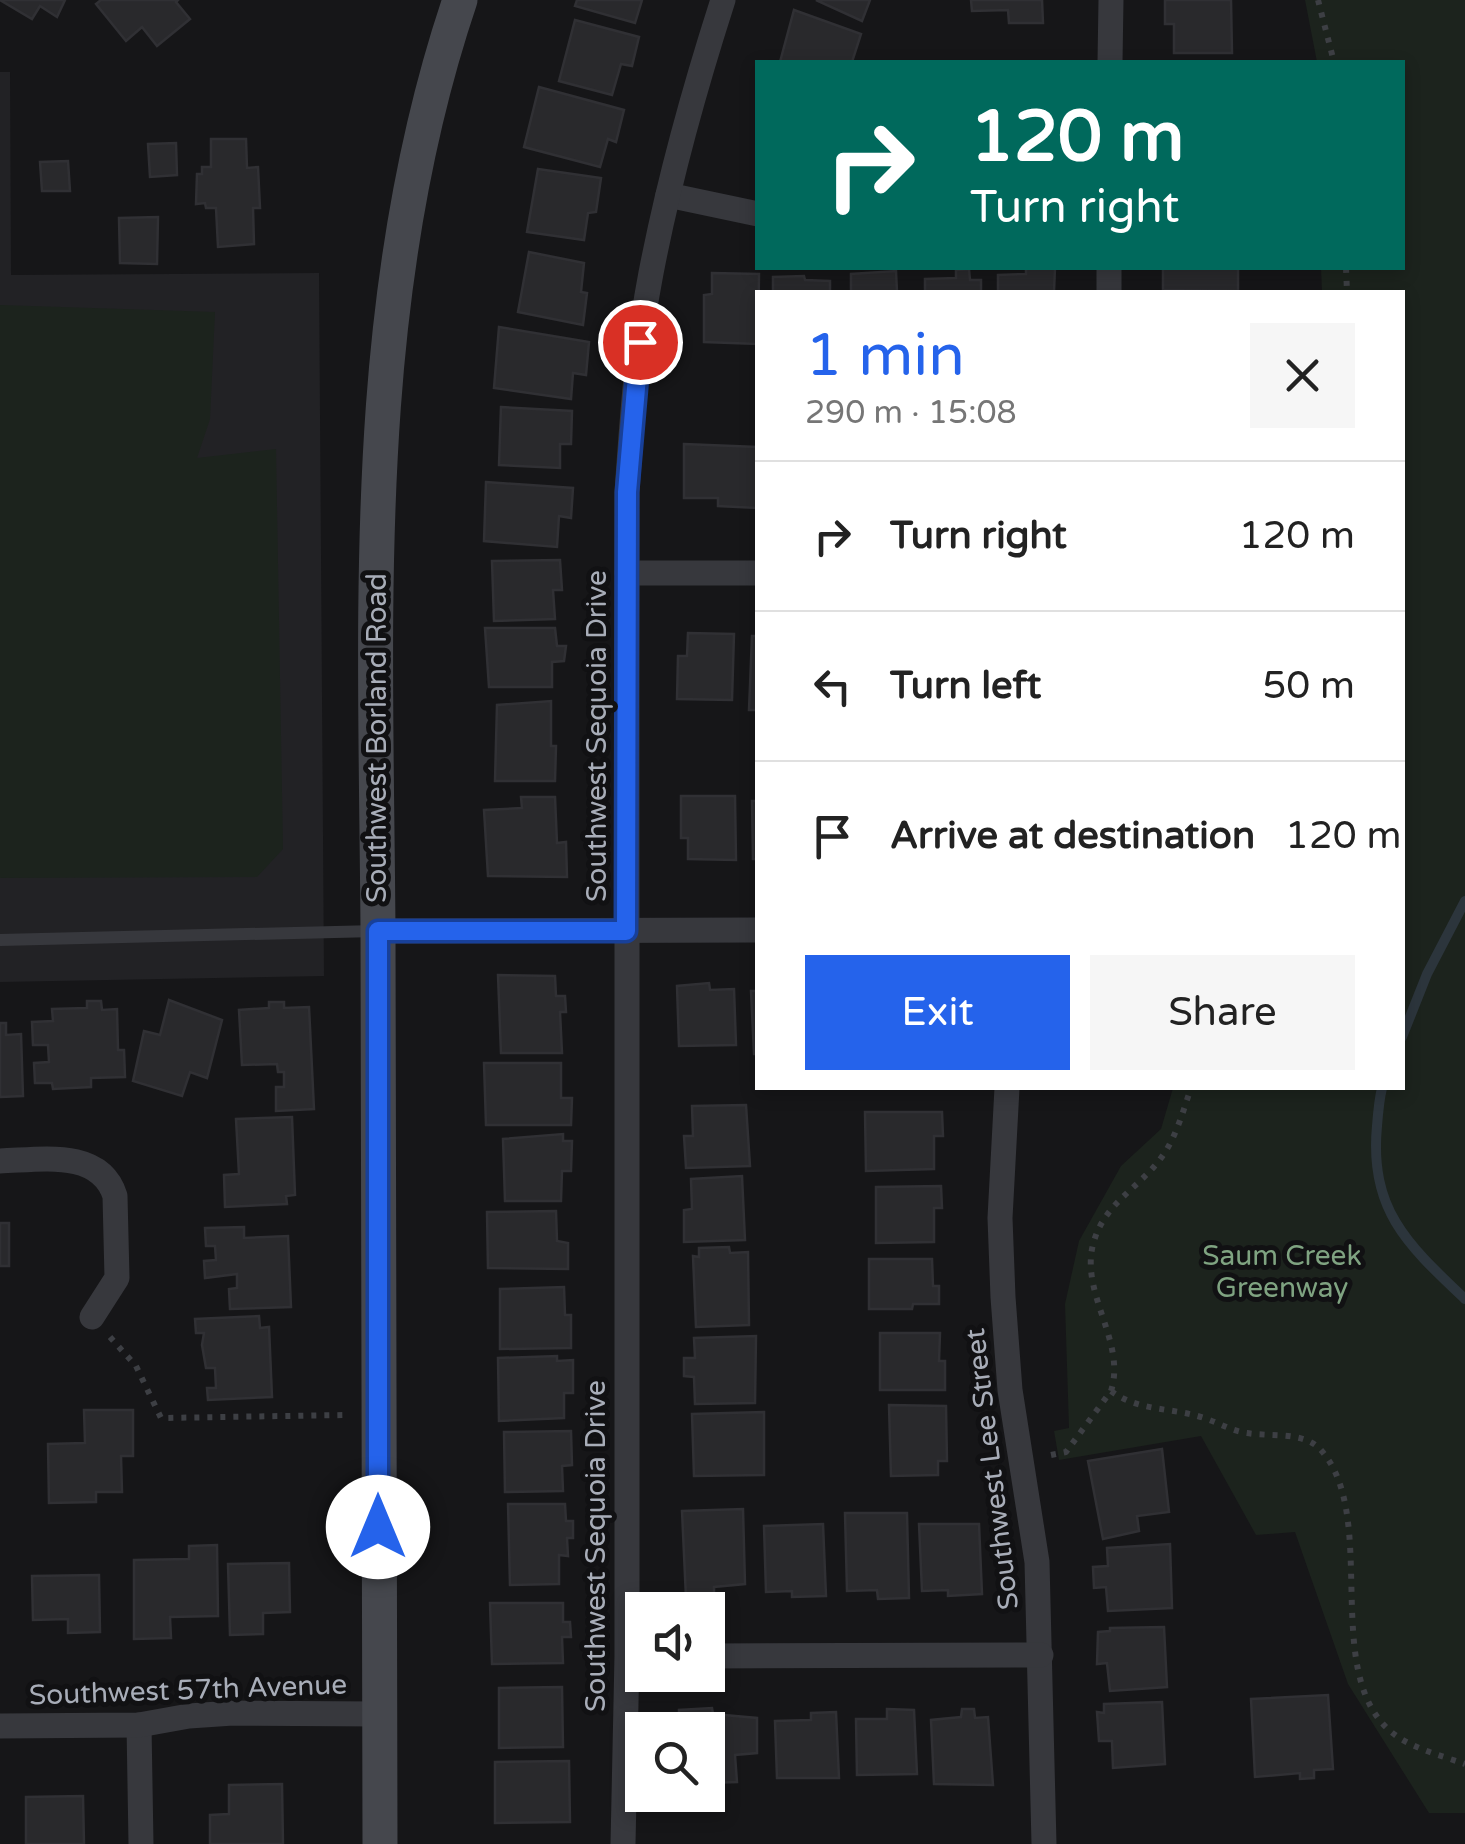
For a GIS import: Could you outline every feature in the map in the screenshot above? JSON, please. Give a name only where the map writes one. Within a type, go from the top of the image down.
[{"type":"main road","name":"Southwest Borland Road","points":[[380,1844],[376,524],[390,317],[410,188],[428,103],[460,0]]},
{"type":"street","name":"Southwest Sequoia Drive","points":[[634,1592],[626,931],[627,492],[633,406],[650,275],[682,129],[724,0]]},
{"type":"street","points":[[1110,60],[1111,0]]},
{"type":"street","points":[[668,195],[755,213]]},
{"type":"street","points":[[627,573],[755,573]]},
{"type":"street","points":[[378,931],[755,930]]},
{"type":"street","name":"Southwest Lee Street","points":[[1007,1090],[1000,1218],[1002,1297],[1010,1390],[1037,1562],[1044,1844]]},
{"type":"street","points":[[0,1161],[67,1160],[86,1164],[112,1185],[117,1278],[92,1317]]},
{"type":"street","points":[[725,1656],[1041,1656]]},
{"type":"street","name":"Southwest Sequoia Drive","points":[[623,1844],[633,1692]]},
{"type":"street","name":"Southwest 57th Avenue","points":[[0,1726],[139,1725],[233,1713],[379,1714]]},
{"type":"street","points":[[139,1725],[142,1844]]},
{"type":"lane","points":[[0,940],[378,931]]},
{"type":"path","points":[[1318,0],[1334,60]]},
{"type":"path","points":[[1051,1454],[1066,1452],[1111,1392],[1114,1360],[1092,1278],[1094,1238],[1116,1202],[1160,1160],[1190,1090]]},
{"type":"path","points":[[92,1317],[136,1366],[160,1418],[378,1415]]},
{"type":"path","points":[[1111,1392],[1136,1406],[1168,1409],[1203,1417],[1243,1433],[1294,1437],[1317,1446],[1332,1466],[1347,1521],[1352,1612],[1359,1669],[1369,1703],[1393,1734],[1465,1764]]},
{"type":"shaded area","points":[[0,72],[10,72],[11,275],[319,273],[324,976],[0,982]]},
{"type":"green space","name":"Saum Creek Greenway","points":[[1305,0],[1465,0],[1465,1813],[1429,1813],[1348,1684],[1295,1532],[1256,1535],[1201,1436],[1059,1460],[1054,1431],[1069,1428],[1065,1304],[1079,1241],[1121,1166],[1161,1129],[1172,1090],[1405,1090],[1405,290],[1322,290],[1321,270],[1405,270],[1405,60],[1317,60]]},
{"type":"green space","points":[[0,305],[215,312],[210,419],[197,458],[276,449],[283,849],[257,877],[0,878]]},
{"type":"building","points":[[0,0],[65,0],[57,17],[40,6],[32,19]]},
{"type":"building","points":[[101,0],[178,0],[190,19],[157,46],[142,27],[126,41],[96,4]]},
{"type":"building","points":[[577,0],[642,0],[635,23],[575,6]]},
{"type":"building","points":[[816,0],[870,0],[862,21]]},
{"type":"building","points":[[971,0],[1042,0],[1043,23],[1009,23],[1008,10],[972,11]]},
{"type":"building","points":[[1165,0],[1231,0],[1232,53],[1174,53],[1174,24],[1165,24]]},
{"type":"building","points":[[794,10],[861,34],[853,60],[781,60]]},
{"type":"building","points":[[575,20],[639,37],[632,66],[621,64],[612,95],[559,81]]},
{"type":"building","points":[[539,87],[624,110],[616,142],[608,139],[600,167],[524,147]]},
{"type":"building","points":[[211,139],[246,139],[247,168],[258,167],[260,208],[253,208],[254,244],[218,247],[216,208],[196,204],[197,174],[202,174],[202,167],[211,167]]},
{"type":"building","points":[[176,143],[177,175],[150,177],[148,144]]},
{"type":"building","points":[[68,161],[70,191],[42,191],[40,162]]},
{"type":"building","points":[[538,169],[601,178],[596,212],[588,213],[584,240],[527,232]]},
{"type":"building","points":[[158,217],[157,264],[120,263],[119,218]]},
{"type":"building","points":[[529,252],[584,263],[581,292],[587,293],[583,325],[518,312]]},
{"type":"building","points":[[956,270],[969,270],[970,280],[981,280],[981,290],[925,290],[925,279],[956,278]]},
{"type":"building","points":[[1026,270],[1055,270],[1054,290],[998,290],[998,275],[1026,274]]},
{"type":"building","points":[[1163,270],[1238,270],[1238,290],[1163,290]]},
{"type":"building","points":[[896,271],[897,290],[851,290],[851,274]]},
{"type":"building","points":[[712,273],[759,274],[759,290],[755,290],[755,344],[704,342],[704,295],[712,294]]},
{"type":"building","points":[[804,276],[805,280],[830,281],[830,290],[773,290],[773,277]]},
{"type":"building","points":[[499,327],[589,342],[586,375],[573,373],[571,399],[494,388]]},
{"type":"building","points":[[501,407],[572,411],[571,444],[560,444],[560,468],[499,465]]},
{"type":"building","points":[[684,444],[755,447],[755,508],[718,506],[718,498],[684,498]]},
{"type":"building","points":[[486,482],[573,488],[571,518],[559,516],[557,547],[484,541]]},
{"type":"building","points":[[560,560],[562,590],[553,590],[555,619],[494,621],[492,561]]},
{"type":"building","points":[[485,628],[555,628],[557,646],[566,646],[564,661],[552,662],[552,687],[489,687]]},
{"type":"building","points":[[688,633],[734,634],[732,700],[677,699],[678,656],[687,656]]},
{"type":"building","points":[[752,636],[755,636],[755,710],[749,710]]},
{"type":"building","points":[[551,701],[555,781],[495,781],[497,705]]},
{"type":"building","points":[[681,796],[735,796],[736,860],[688,859],[688,838],[681,838]]},
{"type":"building","points":[[521,797],[555,797],[557,843],[566,842],[567,877],[488,876],[484,810],[522,808]]},
{"type":"building","points":[[752,801],[755,801],[755,859]]},
{"type":"building","points":[[498,975],[555,976],[556,996],[565,996],[566,1012],[560,1012],[562,1053],[501,1053]]},
{"type":"building","points":[[709,983],[710,990],[734,989],[736,1045],[679,1046],[677,986]]},
{"type":"building","points":[[751,991],[755,991],[754,1054]]},
{"type":"building","points":[[169,1000],[222,1020],[207,1078],[190,1072],[182,1096],[133,1081],[144,1031],[160,1035]]},
{"type":"building","points":[[87,1001],[101,1001],[102,1010],[117,1009],[118,1050],[124,1050],[125,1077],[91,1078],[91,1087],[53,1089],[52,1083],[35,1083],[34,1063],[49,1062],[48,1045],[33,1045],[32,1022],[53,1021],[52,1009],[87,1008]]},
{"type":"building","points":[[269,1002],[284,1002],[284,1008],[309,1007],[314,1109],[276,1111],[276,1087],[284,1087],[284,1072],[278,1072],[277,1064],[242,1065],[239,1010],[269,1008]]},
{"type":"building","points":[[0,1023],[6,1023],[6,1035],[21,1034],[23,1096],[0,1097]]},
{"type":"building","points":[[484,1063],[561,1063],[561,1098],[572,1098],[571,1125],[486,1125]]},
{"type":"building","points":[[746,1105],[750,1166],[686,1168],[684,1136],[693,1136],[692,1106]]},
{"type":"building","points":[[865,1112],[942,1112],[943,1136],[934,1136],[934,1169],[866,1171]]},
{"type":"building","points":[[292,1117],[295,1195],[286,1196],[287,1204],[225,1207],[224,1175],[239,1174],[236,1119]]},
{"type":"building","points":[[563,1134],[563,1141],[572,1141],[571,1171],[562,1171],[561,1201],[505,1201],[503,1139]]},
{"type":"building","points":[[742,1176],[745,1240],[684,1242],[684,1210],[692,1209],[691,1179]]},
{"type":"building","points":[[941,1186],[942,1208],[934,1208],[934,1242],[876,1243],[876,1187]]},
{"type":"building","points":[[556,1211],[557,1241],[568,1243],[568,1269],[488,1268],[487,1212]]},
{"type":"building","points":[[0,1223],[9,1223],[9,1266],[0,1266]]},
{"type":"building","points":[[244,1227],[244,1238],[288,1236],[291,1307],[230,1309],[229,1289],[237,1288],[237,1274],[205,1278],[204,1261],[216,1260],[215,1246],[206,1246],[205,1228]]},
{"type":"building","points":[[729,1247],[730,1253],[748,1252],[749,1325],[696,1327],[693,1256],[699,1257],[699,1248]]},
{"type":"building","points":[[869,1259],[932,1259],[933,1286],[939,1286],[939,1304],[913,1304],[912,1309],[869,1309]]},
{"type":"building","points":[[564,1287],[565,1315],[571,1315],[571,1348],[500,1349],[500,1289]]},
{"type":"building","points":[[259,1316],[260,1328],[269,1327],[272,1397],[208,1400],[207,1388],[216,1388],[215,1368],[206,1368],[204,1333],[196,1333],[195,1319]]},
{"type":"building","points":[[880,1333],[940,1333],[939,1361],[945,1361],[945,1390],[880,1390]]},
{"type":"building","points":[[756,1336],[755,1403],[695,1404],[694,1377],[684,1376],[684,1358],[695,1358],[694,1338]]},
{"type":"building","points":[[557,1356],[557,1361],[573,1360],[573,1393],[564,1393],[564,1418],[499,1421],[498,1358]]},
{"type":"building","points":[[889,1405],[946,1406],[947,1461],[938,1461],[938,1475],[891,1476]]},
{"type":"building","points":[[84,1410],[133,1410],[133,1456],[121,1456],[122,1492],[96,1492],[96,1502],[49,1503],[48,1444],[85,1443]]},
{"type":"building","points":[[764,1412],[764,1475],[694,1476],[692,1414]]},
{"type":"building","points":[[571,1431],[572,1465],[562,1466],[563,1491],[505,1492],[504,1432]]},
{"type":"building","points":[[1162,1449],[1169,1512],[1137,1516],[1139,1531],[1103,1539],[1088,1461]]},
{"type":"building","points":[[508,1504],[565,1504],[566,1521],[573,1521],[573,1538],[567,1538],[568,1556],[559,1555],[559,1584],[510,1585]]},
{"type":"building","points":[[743,1509],[745,1584],[714,1587],[714,1592],[686,1592],[682,1511]]},
{"type":"building","points":[[845,1513],[907,1513],[909,1598],[878,1599],[877,1590],[847,1591]]},
{"type":"building","points":[[823,1524],[826,1596],[792,1597],[792,1591],[766,1592],[764,1526]]},
{"type":"building","points":[[919,1524],[979,1524],[982,1594],[948,1596],[948,1590],[922,1591]]},
{"type":"building","points":[[1170,1544],[1172,1608],[1108,1611],[1106,1587],[1094,1588],[1093,1567],[1108,1566],[1107,1548]]},
{"type":"building","points":[[217,1545],[218,1616],[170,1617],[171,1638],[134,1639],[134,1560],[189,1559],[189,1546]]},
{"type":"building","points":[[289,1563],[290,1612],[263,1613],[263,1634],[230,1635],[228,1564]]},
{"type":"building","points":[[99,1575],[100,1632],[68,1633],[68,1619],[33,1620],[32,1576]]},
{"type":"building","points":[[490,1603],[563,1603],[563,1622],[570,1622],[571,1637],[562,1637],[563,1663],[492,1664]]},
{"type":"building","points":[[1164,1627],[1167,1687],[1110,1691],[1107,1663],[1097,1664],[1098,1632],[1110,1628]]},
{"type":"building","points":[[562,1687],[563,1747],[499,1748],[499,1688]]},
{"type":"building","points":[[1328,1695],[1333,1769],[1314,1770],[1314,1778],[1300,1779],[1300,1773],[1255,1777],[1251,1699]]},
{"type":"building","points":[[1162,1702],[1165,1764],[1113,1768],[1112,1741],[1099,1741],[1097,1712],[1104,1713],[1104,1704]]},
{"type":"building","points":[[712,1708],[713,1712],[679,1712]]},
{"type":"building","points":[[887,1709],[914,1710],[917,1774],[857,1775],[856,1719],[887,1719]]},
{"type":"building","points":[[962,1709],[974,1709],[975,1718],[988,1717],[993,1785],[934,1784],[931,1720],[961,1717]]},
{"type":"building","points":[[836,1712],[839,1778],[777,1778],[775,1721],[811,1720],[811,1713]]},
{"type":"building","points":[[725,1715],[757,1718],[757,1753],[735,1755],[737,1782],[725,1782]]},
{"type":"building","points":[[569,1761],[570,1822],[495,1823],[495,1762]]},
{"type":"building","points":[[282,1784],[283,1844],[210,1844],[210,1815],[229,1814],[229,1785]]},
{"type":"building","points":[[83,1796],[84,1844],[26,1844],[26,1797]]},
{"type":"waterway","points":[[1405,1029],[1427,974],[1465,901]]},
{"type":"waterway","points":[[1382,1090],[1376,1155],[1386,1203],[1410,1243],[1465,1299]]},
{"type":"route","points":[[378,1527],[378,931],[626,931],[627,492],[640,342]]}]
